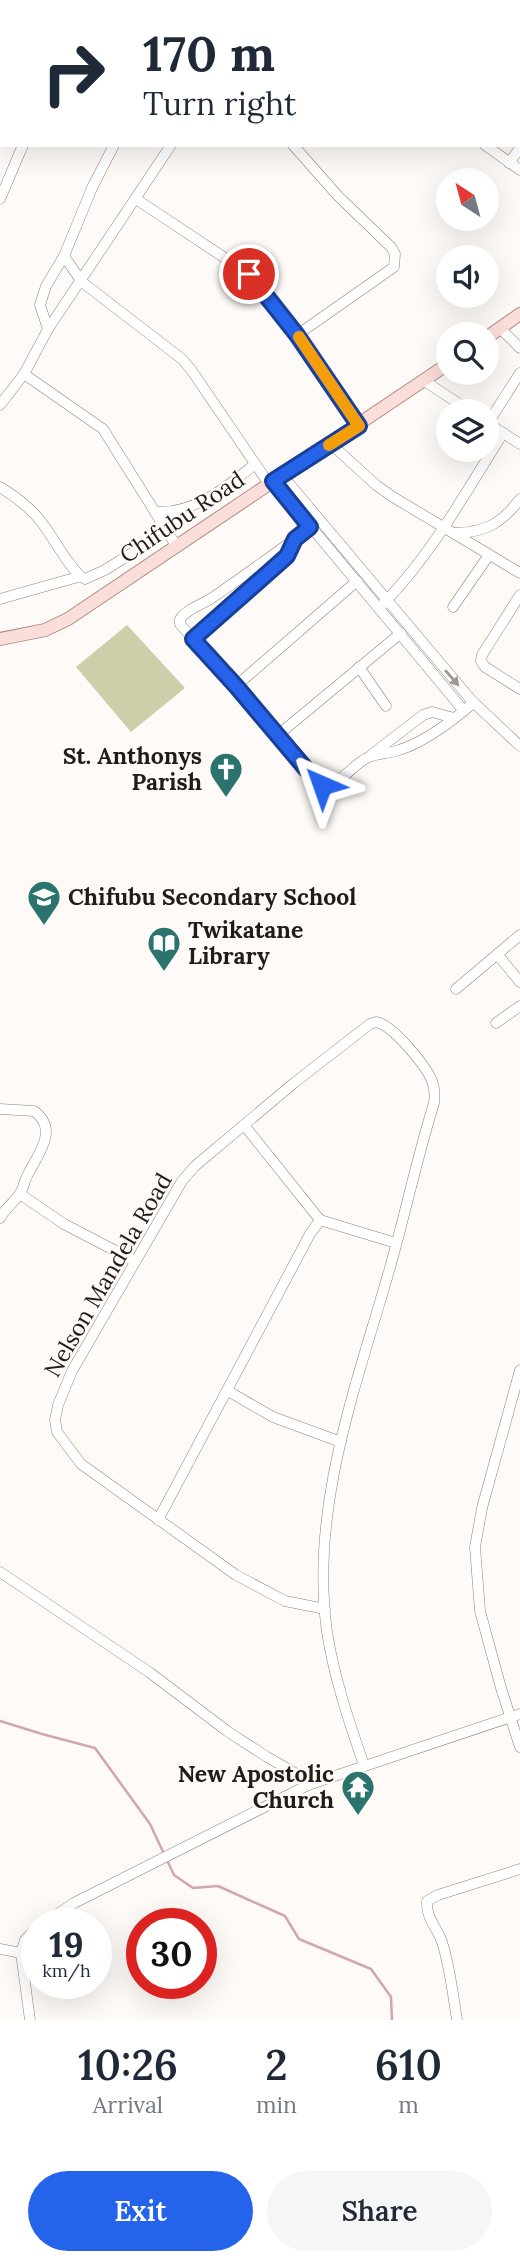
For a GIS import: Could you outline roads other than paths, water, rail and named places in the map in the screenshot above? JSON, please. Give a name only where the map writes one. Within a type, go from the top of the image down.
[{"type":"main road","points":[[501,328],[520,314]]},
{"type":"main road","name":"Chifubu Road","points":[[0,639],[46,630],[68,619],[359,426],[436,372]]},
{"type":"street","points":[[0,199],[22,147]]},
{"type":"street","points":[[48,329],[40,305],[46,286],[64,256],[92,188],[113,147]]},
{"type":"street","points":[[0,405],[24,374],[48,329],[82,282],[170,147]]},
{"type":"street","points":[[295,147],[338,196],[391,247],[396,260],[394,267],[297,335]]},
{"type":"street","points":[[488,147],[520,170]]},
{"type":"street","points":[[509,163],[520,148]]},
{"type":"street","points":[[136,199],[249,274],[297,335],[359,426]]},
{"type":"street","points":[[64,256],[82,282],[182,359],[255,464],[275,480],[342,555],[423,652],[464,711]]},
{"type":"street","points":[[501,328],[520,348]]},
{"type":"street","points":[[499,404],[520,373]]},
{"type":"street","points":[[24,374],[103,429],[177,547]]},
{"type":"street","points":[[423,380],[452,399]]},
{"type":"street","points":[[499,430],[520,443]]},
{"type":"street","points":[[383,604],[406,581],[445,527],[503,433]]},
{"type":"street","points":[[331,444],[376,485],[520,573]]},
{"type":"street","points":[[155,512],[170,512],[200,502],[226,487],[255,464]]},
{"type":"street","points":[[275,480],[310,527],[342,555],[357,581],[383,604],[401,634],[520,746]]},
{"type":"street","points":[[0,487],[27,506],[78,576],[85,579],[105,570],[167,531]]},
{"type":"street","points":[[454,533],[482,531],[491,527],[520,499]]},
{"type":"street","points":[[310,527],[208,601],[183,614],[180,624],[322,785],[332,785],[423,715],[432,712],[454,718]]},
{"type":"street","points":[[193,639],[287,556],[295,539]]},
{"type":"street","points":[[453,607],[489,555]]},
{"type":"street","points":[[0,599],[78,576]]},
{"type":"street","points":[[236,686],[357,581]]},
{"type":"street","points":[[520,595],[482,654],[481,661],[485,667],[520,689]]},
{"type":"street","points":[[278,735],[401,634]]},
{"type":"street","points":[[359,667],[386,706]]},
{"type":"street","points":[[369,756],[398,751],[413,745],[464,711],[472,701]]},
{"type":"street","points":[[456,989],[520,934]]},
{"type":"street","points":[[497,954],[520,982]]},
{"type":"street","points":[[496,1023],[520,1006]]},
{"type":"street","name":"Nelson Mandela Road","points":[[325,1609],[285,1601],[236,1575],[81,1464],[57,1432],[55,1420],[65,1385],[182,1181],[195,1166],[244,1125],[376,1021],[389,1028],[432,1079],[435,1103],[341,1442],[327,1528],[325,1609],[335,1672],[364,1765]]},
{"type":"street","points":[[0,1109],[34,1111],[45,1122],[47,1131],[45,1141],[25,1178],[20,1194],[0,1218]]},
{"type":"street","points":[[244,1125],[320,1220],[396,1244]]},
{"type":"street","points":[[20,1194],[64,1224],[135,1261]]},
{"type":"street","points":[[158,1520],[304,1245],[320,1220]]},
{"type":"street","points":[[520,1370],[482,1508],[475,1547],[480,1611],[500,1688],[515,1715],[520,1747]]},
{"type":"street","points":[[228,1391],[273,1417],[341,1442]]},
{"type":"street","points":[[0,1572],[168,1686],[227,1731],[295,1773],[308,1785]]},
{"type":"street","points":[[66,1908],[308,1785],[515,1715]]},
{"type":"street","points":[[457,2020],[442,1940],[426,1911],[427,1901],[520,1869]]},
{"type":"street","points":[[0,1949],[21,1953]]},
{"type":"street","points":[[27,1999],[30,2020]]},
{"type":"waterway","points":[[0,1721],[95,1748],[150,1824],[174,1875],[193,1888],[218,1886],[285,1916],[299,1939],[371,1969],[391,1997],[392,2020]]},
{"type":"place","name":"St. Anthonys Parish","points":[[226,799]]},
{"type":"place","name":"Chifubu Secondary School","points":[[44,927]]},
{"type":"place","name":"Twikatane Library","points":[[164,973]]},
{"type":"place","name":"New Apostolic Church","points":[[358,1817]]}]
